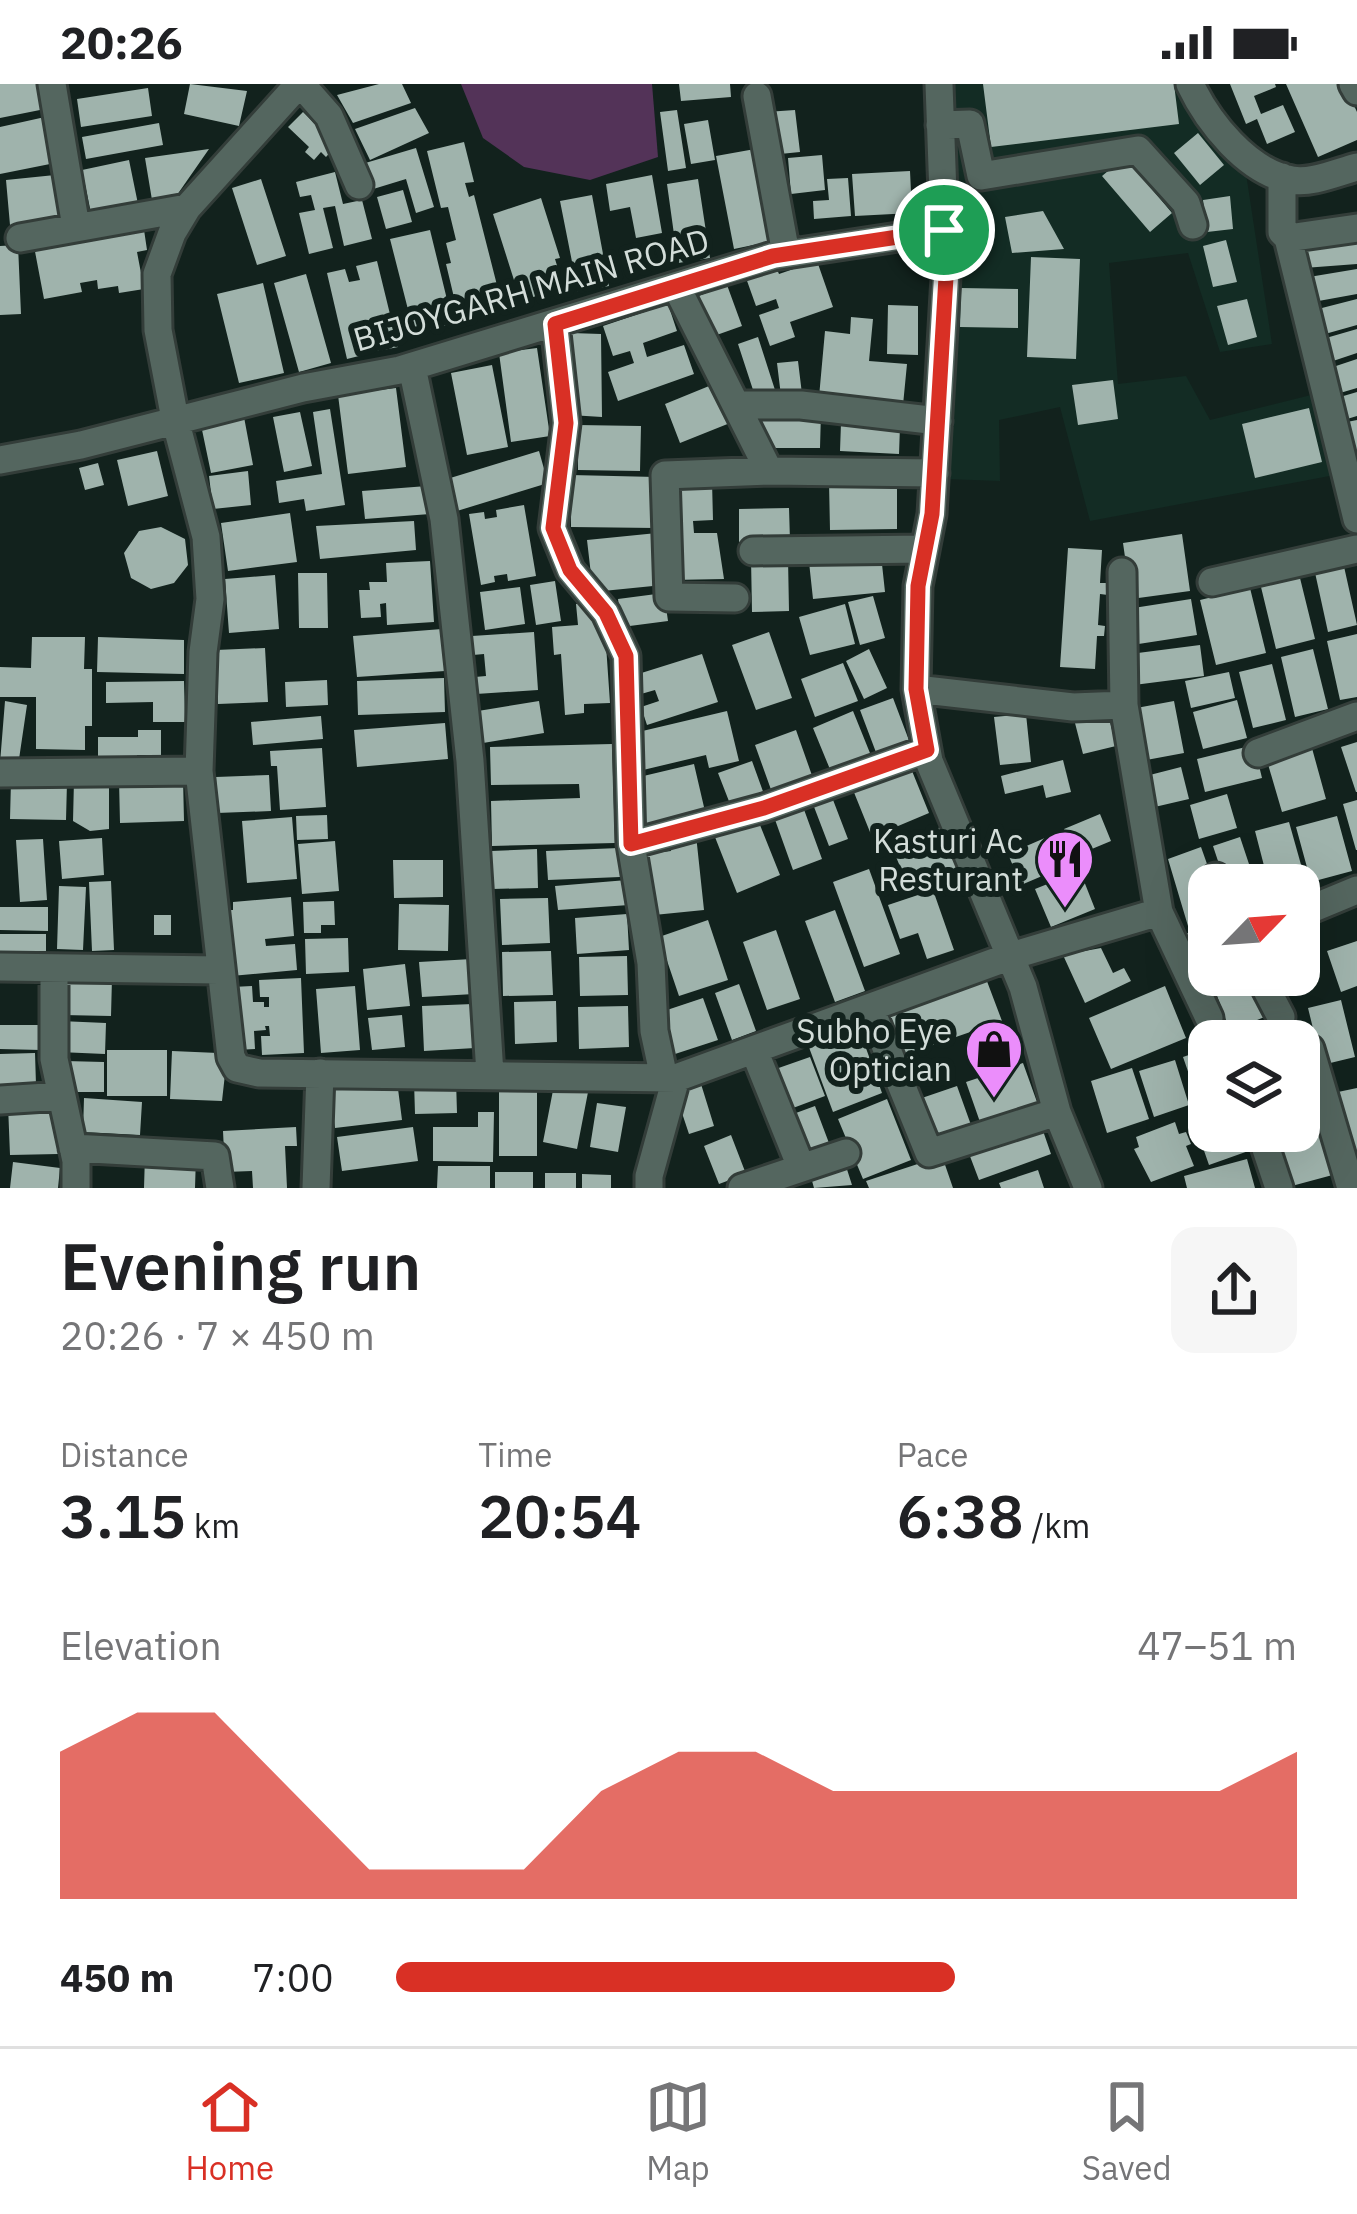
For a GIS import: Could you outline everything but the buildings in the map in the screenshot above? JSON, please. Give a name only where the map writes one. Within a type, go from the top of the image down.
[{"type":"street","points":[[52,84],[76,226]]},
{"type":"street","points":[[359,185],[329,116],[300,84],[188,208],[172,233],[157,274],[158,330],[206,537],[210,599],[203,652],[199,771],[219,970],[231,1057],[237,1068],[260,1073],[670,1078],[1011,956],[1159,912]]},
{"type":"street","points":[[939,84],[946,277],[932,514],[918,586],[916,689],[927,750],[1023,987],[1057,1112],[1088,1188]]},
{"type":"street","points":[[1190,84],[1234,146],[1282,177],[1295,182],[1357,167]]},
{"type":"street","points":[[757,96],[786,254]]},
{"type":"street","points":[[940,125],[970,124],[981,176],[1138,150],[1186,203],[1193,225]]},
{"type":"street","points":[[1282,177],[1282,232],[1288,238],[1357,519]]},
{"type":"street","points":[[20,238],[188,208]]},
{"type":"street","points":[[1288,238],[1357,227]]},
{"type":"street","name":"BIJOYGARH MAIN ROAD","points":[[0,460],[81,446],[175,419],[412,367],[786,254],[944,230]]},
{"type":"street","points":[[676,286],[769,471]]},
{"type":"street","points":[[555,324],[566,423],[553,528],[570,570],[606,613],[626,656],[631,844],[651,963],[654,1031],[670,1078],[649,1188]]},
{"type":"street","points":[[412,367],[444,519],[470,761],[490,1073]]},
{"type":"street","points":[[736,405],[801,405],[938,421]]},
{"type":"street","points":[[735,598],[669,597],[665,476],[769,471],[935,473]]},
{"type":"street","points":[[753,551],[925,549]]},
{"type":"street","points":[[1212,582],[1357,549]]},
{"type":"street","points":[[1121,572],[1124,705],[1159,912],[1209,1018]]},
{"type":"street","points":[[916,689],[1073,706],[1124,705]]},
{"type":"street","points":[[1258,753],[1357,716]]},
{"type":"street","points":[[631,844],[764,808],[927,750]]},
{"type":"street","points":[[0,773],[199,771]]},
{"type":"street","points":[[1320,905],[1357,890]]},
{"type":"street","points":[[0,967],[219,970]]},
{"type":"street","points":[[54,968],[54,1059],[74,1148],[76,1188]]},
{"type":"street","points":[[1270,996],[1281,1016]]},
{"type":"street","points":[[870,1007],[928,1153],[1057,1112]]},
{"type":"street","points":[[754,1050],[801,1167]]},
{"type":"street","points":[[316,1188],[320,1073]]},
{"type":"street","points":[[1320,1083],[1351,1188]]},
{"type":"street","points":[[0,1100],[62,1096]]},
{"type":"street","points":[[74,1148],[215,1156],[220,1188]]},
{"type":"street","points":[[1267,1152],[1279,1188]]},
{"type":"street","points":[[742,1188],[846,1153]]},
{"type":"shaded area","points":[[461,84],[652,84],[658,157],[590,180],[524,167],[483,138]]},
{"type":"shaded area","points":[[950,84],[1182,84],[1245,167],[1272,344],[1220,352],[1188,253],[1109,263],[1118,384],[1186,376],[1210,420],[1315,394],[1340,474],[1090,521],[1060,407],[999,420],[1000,481],[946,479]]},
{"type":"place","name":"Kasturi Ac Resturant","points":[[1065,910]]},
{"type":"place","name":"Subho Eye Optician","points":[[994,1100]]},
{"type":"route","points":[[944,230],[946,277],[932,514],[918,586],[916,689],[927,750],[764,808],[631,844],[626,656],[606,613],[570,570],[553,528],[566,423],[555,324],[773,256],[944,230]]}]
